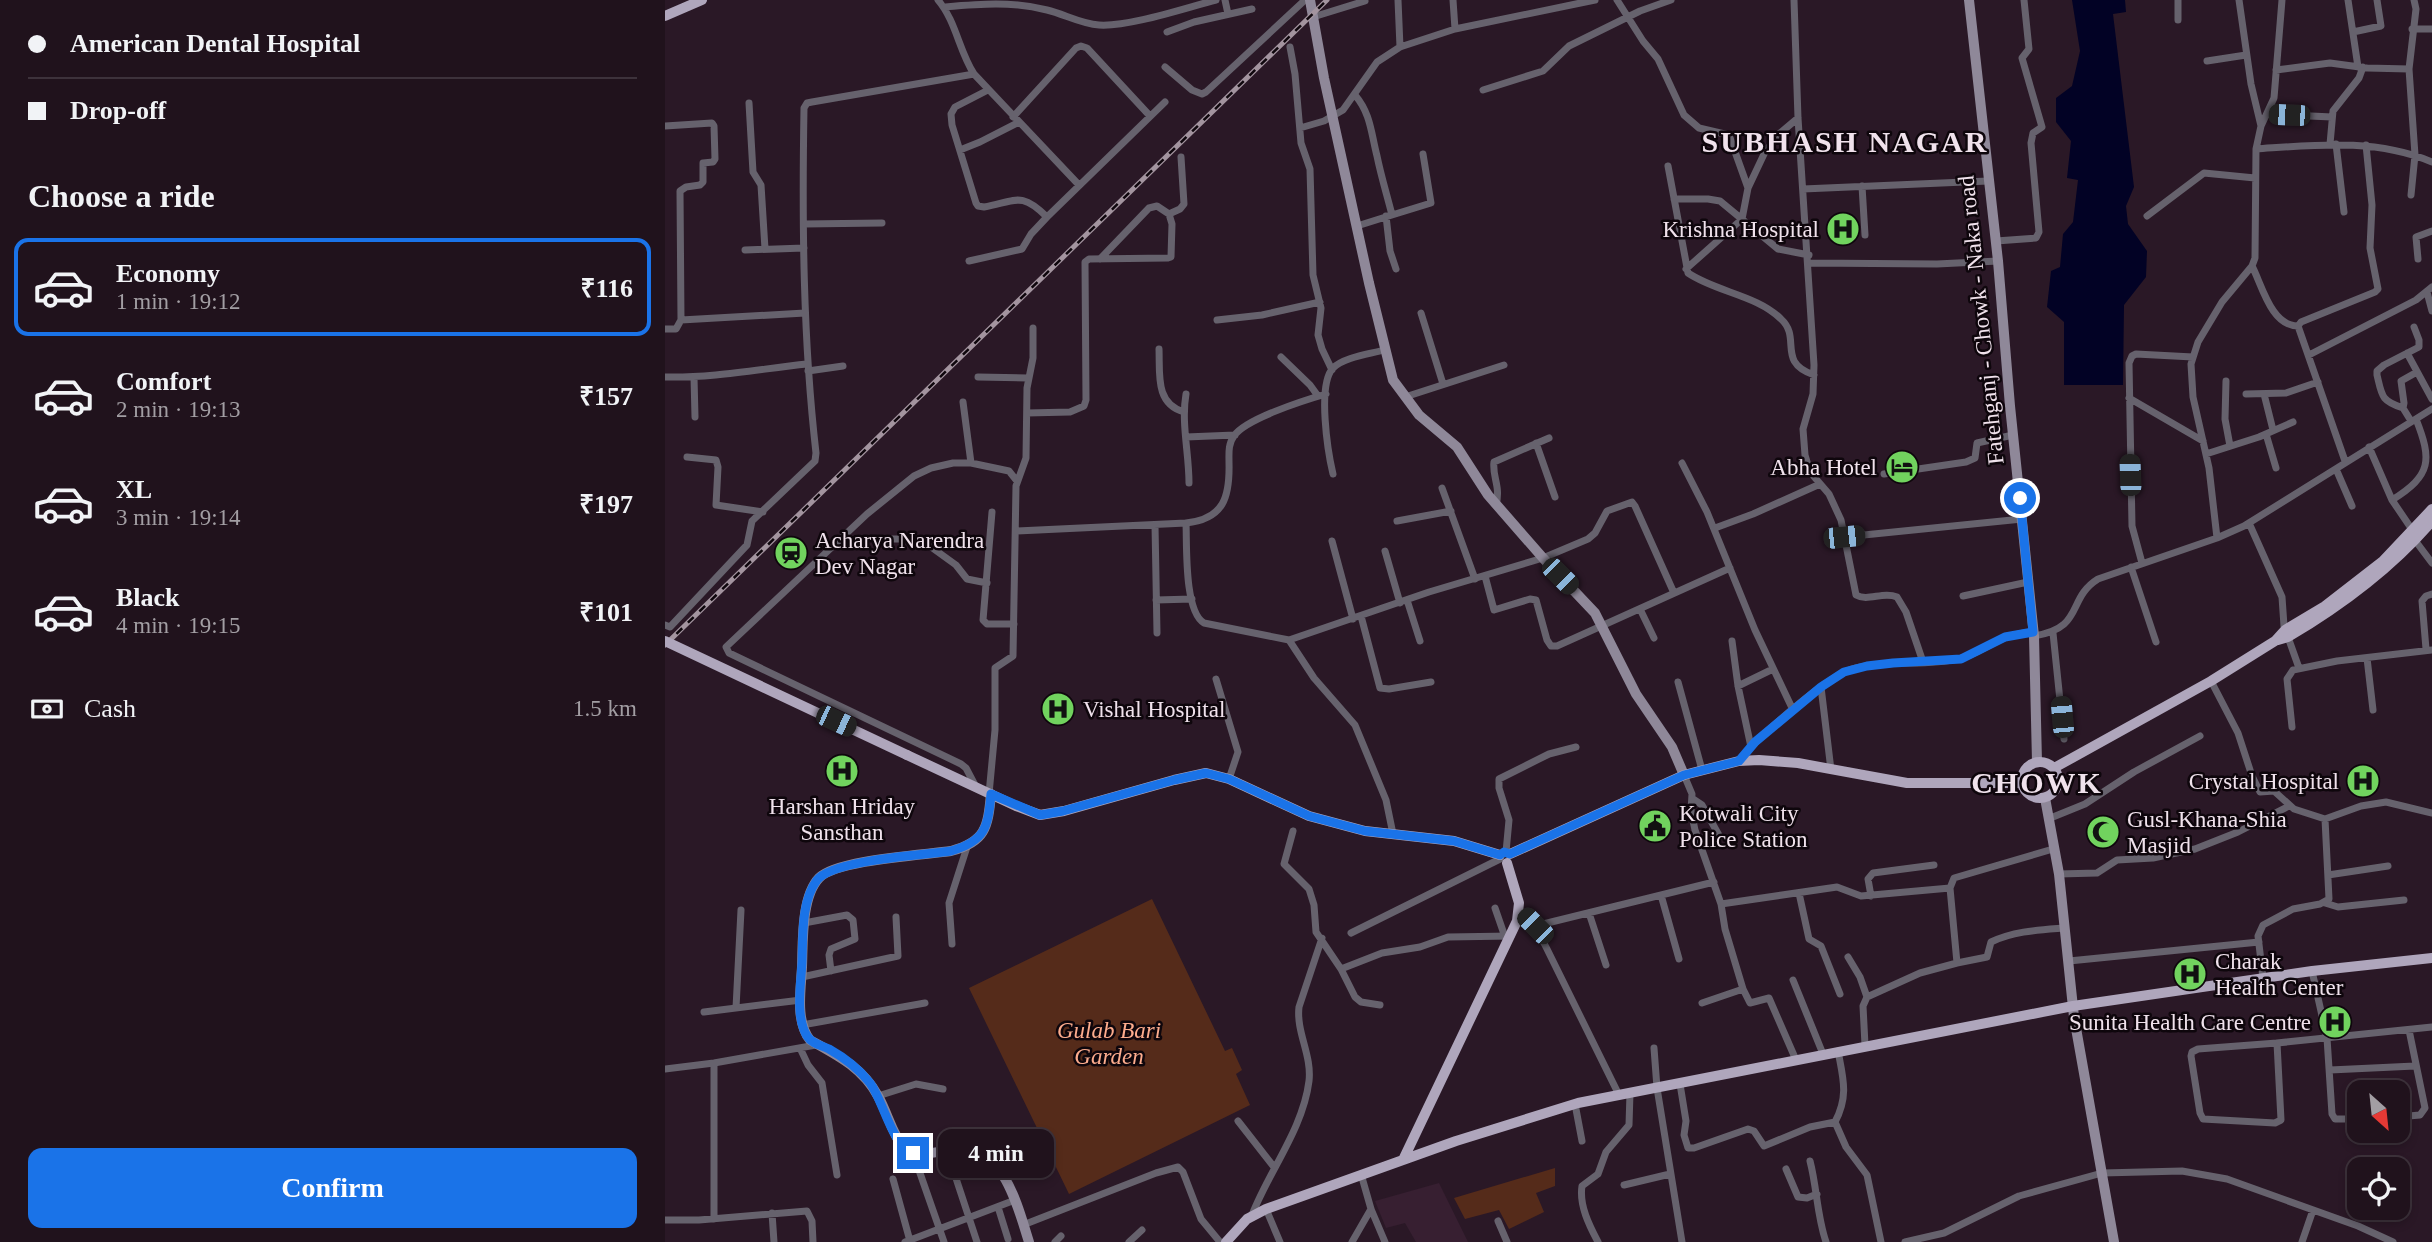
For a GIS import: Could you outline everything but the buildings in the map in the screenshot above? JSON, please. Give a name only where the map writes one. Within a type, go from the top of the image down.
[{"type":"main road","points":[[665,16],[702,0]]},
{"type":"main road","points":[[2054,768],[2211,681],[2345,601],[2386,568],[2432,509]]},
{"type":"main road","points":[[2413,535],[2432,521]]},
{"type":"main road","points":[[665,641],[1040,815],[1206,773],[1229,779],[1309,816],[1365,831],[1454,841],[1505,857],[1684,775],[1739,761],[1779,761],[1907,783],[2022,783]]},
{"type":"main road","points":[[2038,762],[2049,764],[2057,773],[2058,785],[2045,798],[2032,796],[2022,783],[2026,769],[2038,762]]},
{"type":"main road","points":[[1403,1160],[1520,911],[1505,857]]},
{"type":"main road","points":[[1226,1242],[1252,1215],[1266,1209],[1525,1118],[1575,1104],[2073,1006],[2312,971],[2432,958]]},
{"type":"street","points":[[937,0],[944,7],[964,59],[974,75],[1079,185]]},
{"type":"street","points":[[944,7],[1021,5],[1099,25],[1125,22],[1216,0]]},
{"type":"street","points":[[1225,0],[1228,14]]},
{"type":"street","points":[[1165,67],[1192,90],[1202,94],[1305,0]]},
{"type":"street","points":[[1310,0],[1332,118],[1393,380],[1419,415],[1457,447],[1496,505],[1591,607],[1604,627],[1636,694],[1672,747],[1684,775],[1693,799],[1691,811],[1695,830],[1721,904],[1725,929],[1743,989],[1750,1003],[1769,998],[1796,1060]]},
{"type":"street","points":[[1398,0],[1400,47]]},
{"type":"street","points":[[1453,0],[1455,29]]},
{"type":"street","points":[[1300,128],[1332,118],[1343,110],[1377,62],[1400,47],[1455,29],[1595,0]]},
{"type":"street","points":[[1617,0],[1658,59],[1684,115],[1699,128],[1729,135],[1748,188]]},
{"type":"street","points":[[1483,90],[1543,71],[1569,46],[1671,0]]},
{"type":"street","points":[[1794,0],[1798,118],[1809,259],[1814,374],[1813,394],[1805,418],[1804,443],[1808,466],[1835,505],[1856,594],[1862,598],[1885,594],[1897,597],[1906,612],[1923,662]]},
{"type":"street","name":"Fatehganj - Chowk - Naka road","points":[[1969,0],[1996,241],[2034,634],[2038,762]]},
{"type":"street","points":[[1996,241],[2033,239],[2039,232],[2031,143],[2033,133],[2042,127],[2022,58],[2029,49],[2024,0]]},
{"type":"street","points":[[2178,0],[2178,20]]},
{"type":"street","points":[[2239,0],[2246,55],[2261,126]]},
{"type":"street","points":[[2217,538],[2206,454],[2190,376],[2198,342],[2222,302],[2252,266],[2255,258],[2256,149],[2261,126],[2274,98],[2282,0]]},
{"type":"street","points":[[2344,212],[2333,144],[2332,117],[2336,105],[2359,78],[2360,67],[2348,0]]},
{"type":"street","points":[[2353,32],[2381,26],[2377,0]]},
{"type":"street","points":[[2411,195],[2415,155],[2409,69],[2416,9],[2414,0]]},
{"type":"street","points":[[1313,17],[1366,1]]},
{"type":"street","points":[[1167,32],[1252,9]]},
{"type":"street","points":[[2412,29],[2432,29]]},
{"type":"street","points":[[960,150],[980,142],[1016,119],[1076,48],[1081,46],[1092,53],[1150,116]]},
{"type":"street","points":[[1290,47],[1301,143],[1310,169],[1313,275],[1320,302],[1319,342],[1332,369]]},
{"type":"street","points":[[2207,61],[2246,55]]},
{"type":"street","points":[[2277,70],[2330,63],[2409,69]]},
{"type":"street","points":[[665,625],[670,627],[747,545],[752,522],[815,461],[805,313],[804,108],[807,103],[974,75]]},
{"type":"street","points":[[988,90],[952,111],[952,125],[978,206],[1022,199],[1033,203],[1047,217]]},
{"type":"street","points":[[1355,95],[1363,104],[1371,122],[1389,216],[1390,251],[1396,269]]},
{"type":"street","points":[[969,261],[1022,249],[1031,234],[1047,217],[1165,102]]},
{"type":"street","points":[[749,103],[753,173],[761,185],[765,249]]},
{"type":"street","points":[[2267,114],[2332,117]]},
{"type":"street","points":[[1686,269],[1742,219],[1748,188],[1773,141],[1798,118]]},
{"type":"street","points":[[665,126],[708,122],[715,126],[715,159],[713,162],[703,163],[703,183],[680,191],[681,320],[676,329],[665,329]]},
{"type":"street","points":[[2256,149],[2333,144],[2366,145],[2415,155],[2432,162]]},
{"type":"street","points":[[2252,266],[2274,312],[2287,324],[2298,326],[2378,289],[2370,248],[2372,205],[2366,145]]},
{"type":"street","points":[[1357,226],[1431,203],[1423,154]]},
{"type":"street","points":[[1169,214],[1184,204],[1181,157]]},
{"type":"street","points":[[1668,166],[1686,269],[1693,276],[1768,309],[1781,319],[1789,331],[1790,351],[1794,361],[1800,369],[1814,374]]},
{"type":"street","points":[[2147,216],[2204,173],[2255,177]]},
{"type":"street","points":[[1803,189],[1988,181]]},
{"type":"street","points":[[1862,186],[1865,234]]},
{"type":"street","points":[[1674,199],[1714,199],[1778,248],[1809,259],[1937,264],[1998,261]]},
{"type":"street","points":[[1027,413],[1070,412],[1084,406],[1084,262],[1089,259],[1100,259],[1171,257],[1169,214],[1157,206],[1149,208],[1100,259]]},
{"type":"street","points":[[804,224],[882,223]]},
{"type":"street","points":[[2418,259],[2416,237],[2432,231]]},
{"type":"street","points":[[745,250],[804,248]]},
{"type":"street","points":[[2309,355],[2416,300],[2429,290],[2432,311]]},
{"type":"street","points":[[1217,320],[1262,315],[1320,302]]},
{"type":"street","points":[[681,320],[805,313]]},
{"type":"street","points":[[1421,313],[1443,384]]},
{"type":"street","points":[[2298,326],[2345,461]]},
{"type":"street","points":[[2392,500],[2419,479],[2430,453],[2427,440],[2403,408],[2384,399],[2377,375],[2383,365],[2420,344],[2414,327]]},
{"type":"street","points":[[1029,1242],[1004,1177],[986,1158],[968,1150],[913,1153],[902,1147],[878,1096],[853,1065],[810,1040],[803,1026],[801,1000],[804,923],[813,887],[818,878],[828,871],[848,865],[967,847],[976,842],[988,821],[995,730],[995,668],[1013,656],[1017,481],[1026,463],[1028,378],[1033,358],[1033,328]]},
{"type":"street","points":[[1159,349],[1163,395],[1172,408],[1184,412]]},
{"type":"street","points":[[1333,474],[1326,442],[1322,395],[1328,376],[1338,365],[1384,350]]},
{"type":"street","points":[[2142,563],[2132,533],[2129,363],[2132,356],[2147,354],[2193,358]]},
{"type":"street","points":[[2406,354],[2432,399]]},
{"type":"street","points":[[1281,357],[1322,395]]},
{"type":"street","points":[[1404,397],[1504,365]]},
{"type":"street","points":[[665,377],[715,377],[764,368],[843,366]]},
{"type":"street","points":[[2403,408],[2400,381],[2417,372]]},
{"type":"street","points":[[694,377],[695,417]]},
{"type":"street","points":[[978,377],[1028,378]]},
{"type":"street","points":[[2226,381],[2225,419],[2230,446]]},
{"type":"street","points":[[2246,394],[2295,391],[2318,382]]},
{"type":"street","points":[[1186,394],[1184,412],[1189,483]]},
{"type":"street","points":[[2264,394],[2276,468]]},
{"type":"street","points":[[1017,531],[1207,520],[1214,516],[1221,506],[1229,481],[1229,447],[1235,435],[1245,426],[1322,395]]},
{"type":"street","points":[[2129,398],[2203,441]]},
{"type":"street","points":[[963,402],[971,463]]},
{"type":"street","points":[[1739,761],[1793,710],[1835,677],[1852,668],[1961,659],[2005,637],[2053,633],[2066,623],[2092,583],[2217,538],[2249,523],[2432,409]]},
{"type":"street","points":[[2206,454],[2293,422]]},
{"type":"street","points":[[1186,437],[1235,435]]},
{"type":"street","points":[[1884,474],[1971,460],[1975,458],[1977,443],[2013,435]]},
{"type":"street","points":[[1496,505],[1499,490],[1494,462],[1549,438]]},
{"type":"street","points":[[1536,443],[1555,497]]},
{"type":"street","points":[[2369,447],[2392,500],[2432,563]]},
{"type":"street","points":[[687,457],[716,460],[716,505],[763,512]]},
{"type":"street","points":[[976,787],[961,764],[726,650],[726,647],[857,524],[914,476],[939,465],[971,463],[1009,471],[1017,481]]},
{"type":"street","points":[[1682,463],[1715,528],[1773,669],[1793,710]]},
{"type":"street","points":[[2336,469],[2352,506]]},
{"type":"street","points":[[1715,528],[1820,484]]},
{"type":"street","points":[[1442,488],[1475,579]]},
{"type":"street","points":[[1186,523],[1192,599],[1198,619],[1289,640],[1543,558],[1588,538],[1595,533],[1607,511],[1632,502],[1674,593]]},
{"type":"street","points":[[1397,521],[1451,511]]},
{"type":"street","points":[[992,512],[984,623],[1014,624]]},
{"type":"street","points":[[1844,537],[2022,519]]},
{"type":"street","points":[[2249,523],[2282,597],[2282,620],[2299,667]]},
{"type":"street","points":[[1155,525],[1157,633]]},
{"type":"street","points":[[885,539],[920,539],[956,565],[967,579],[987,583]]},
{"type":"street","points":[[1332,541],[1380,688],[1431,682]]},
{"type":"street","points":[[1385,551],[1420,641]]},
{"type":"street","points":[[2131,567],[2156,642]]},
{"type":"street","points":[[1485,576],[1494,610],[1530,599],[1536,600],[1551,646],[1565,644],[1730,568]]},
{"type":"street","points":[[1963,596],[2028,582]]},
{"type":"street","points":[[2292,727],[2287,679],[2289,674],[2299,667],[2429,650],[2422,601],[2432,594]]},
{"type":"street","points":[[1156,600],[1192,599]]},
{"type":"street","points":[[1640,609],[1654,638]]},
{"type":"street","points":[[2053,633],[2064,739]]},
{"type":"street","points":[[1289,640],[1318,684],[1355,726],[1386,800],[1393,834]]},
{"type":"street","points":[[1732,641],[1751,747]]},
{"type":"street","points":[[2367,658],[2373,710]]},
{"type":"street","points":[[1738,686],[1773,669]]},
{"type":"street","points":[[1216,679],[1238,752],[1229,779]]},
{"type":"street","points":[[2211,681],[2238,733],[2258,789],[2264,793],[2274,791],[2289,806],[2325,819],[2361,806],[2386,802],[2432,813]]},
{"type":"street","points":[[1678,682],[1702,770]]},
{"type":"street","points":[[1821,687],[1831,770]]},
{"type":"street","points":[[2048,818],[2085,804],[2134,772],[2200,736]]},
{"type":"street","points":[[1351,933],[1505,857],[1509,820],[1499,788],[1499,779],[1549,754],[1576,747]]},
{"type":"street","points":[[2045,798],[2059,874],[2073,1006],[2114,1242]]},
{"type":"street","points":[[1693,799],[1702,805],[1720,837]]},
{"type":"street","points":[[2059,874],[2097,873],[2117,860],[2153,858],[2195,849],[2238,832],[2289,806]]},
{"type":"street","points":[[2325,819],[2329,894],[2325,903]]},
{"type":"street","points":[[1293,831],[1284,864],[1310,889],[1315,927],[1357,1000],[1380,1005]]},
{"type":"street","points":[[951,944],[949,903],[967,847]]},
{"type":"street","points":[[1957,963],[1950,888],[1952,881],[1961,875],[2053,849]]},
{"type":"street","points":[[1871,896],[1868,879],[1873,873],[1934,865]]},
{"type":"street","points":[[2328,875],[2388,866]]},
{"type":"street","points":[[1535,926],[1714,883]]},
{"type":"street","points":[[1721,904],[1837,887],[1854,895],[1871,896],[1950,888]]},
{"type":"street","points":[[1799,893],[1809,939],[1821,946],[1840,994]]},
{"type":"street","points":[[1661,895],[1679,959]]},
{"type":"street","points":[[2263,978],[2259,929],[2263,925],[2293,909],[2325,903],[2338,907],[2404,900]]},
{"type":"street","points":[[1341,969],[1382,953],[1420,947],[1448,937],[1508,935],[1495,908]]},
{"type":"street","points":[[736,1008],[741,910]]},
{"type":"street","points":[[1520,911],[1535,926],[1625,1094],[1629,1125],[1606,1152],[1598,1174],[1582,1186],[1581,1193],[1588,1223],[1598,1242]]},
{"type":"street","points":[[1589,913],[1606,965]]},
{"type":"street","points":[[804,923],[847,915],[853,919],[855,939],[831,949],[831,971]]},
{"type":"street","points":[[802,977],[898,956],[896,917]]},
{"type":"street","points":[[1865,1045],[1863,1006],[1867,998],[1920,973],[1987,957],[1991,942],[2004,936],[2025,931],[2064,928]]},
{"type":"street","points":[[1252,1215],[1299,1116],[1308,1089],[1308,1065],[1298,1018],[1299,1007],[1322,939]]},
{"type":"street","points":[[2069,961],[2259,942]]},
{"type":"street","points":[[1848,957],[1860,976],[1867,998]]},
{"type":"street","points":[[2312,971],[2327,1038],[2332,1114],[2340,1121],[2347,1120]]},
{"type":"street","points":[[1793,980],[1823,1054]]},
{"type":"street","points":[[1702,1003],[1743,989]]},
{"type":"street","points":[[704,1013],[801,1000]]},
{"type":"street","points":[[803,1026],[925,1003]]},
{"type":"street","points":[[2277,1043],[2281,1120],[2275,1123],[2203,1119],[2191,1056],[2192,1052],[2198,1049],[2432,1027]]},
{"type":"street","points":[[2409,1030],[2425,1108],[2420,1115],[2410,1116]]},
{"type":"street","points":[[665,1069],[818,1044]]},
{"type":"street","points":[[800,1048],[808,1065],[822,1083],[837,1175]]},
{"type":"street","points":[[1654,1048],[1657,1088],[1682,1242]]},
{"type":"street","points":[[1680,1084],[1688,1149],[1748,1129],[1754,1131],[1764,1146],[1803,1129],[1835,1122],[1845,1095],[1838,1051]]},
{"type":"street","points":[[714,1063],[714,1219]]},
{"type":"street","points":[[2330,1070],[2415,1066]]},
{"type":"street","points":[[878,1096],[916,1084],[943,1089]]},
{"type":"street","points":[[1575,1104],[1582,1141]]},
{"type":"street","points":[[1238,1121],[1274,1167]]},
{"type":"street","points":[[1835,1122],[1846,1147],[1867,1175],[1881,1242]]},
{"type":"street","points":[[947,1151],[977,1242]]},
{"type":"street","points":[[913,1153],[943,1242]]},
{"type":"street","points":[[1810,1161],[1819,1221],[1826,1242]]},
{"type":"street","points":[[1023,1225],[1178,1167],[1183,1172],[1201,1219],[1220,1242]]},
{"type":"street","points":[[1786,1169],[1798,1197],[1807,1198],[1817,1194]]},
{"type":"street","points":[[1905,1242],[1925,1240],[1944,1233],[2019,1196],[2102,1173],[2182,1171],[2227,1179],[2393,1242]]},
{"type":"street","points":[[1361,1174],[1371,1209],[1385,1242]]},
{"type":"street","points":[[1624,1185],[1670,1174]]},
{"type":"street","points":[[893,1179],[908,1241],[1015,1200]]},
{"type":"street","points":[[998,1208],[1008,1239]]},
{"type":"street","points":[[1266,1209],[1280,1242]]},
{"type":"street","points":[[1352,1242],[1371,1209]]},
{"type":"street","points":[[2302,1242],[2313,1210]]},
{"type":"street","points":[[667,1220],[807,1211],[812,1221],[813,1242]]},
{"type":"street","points":[[772,1213],[774,1242]]},
{"type":"street","points":[[1498,1222],[1507,1242]]},
{"type":"street","points":[[1129,1242],[1142,1230]]},
{"type":"shaded area","points":[[1439,1183],[1468,1242],[1416,1242],[1405,1223],[1386,1228],[1375,1201]]},
{"type":"green space","name":"Gulab Bari Garden","points":[[1152,899],[1225,1051],[1232,1048],[1242,1070],[1236,1074],[1250,1105],[1069,1194],[969,988]]},
{"type":"green space","points":[[1555,1168],[1555,1186],[1536,1193],[1544,1212],[1509,1229],[1499,1210],[1465,1219],[1454,1198]]},
{"type":"water","points":[[2072,0],[2125,0],[2126,12],[2113,14],[2134,187],[2126,206],[2128,224],[2147,251],[2146,277],[2124,305],[2123,385],[2064,385],[2064,322],[2047,307],[2051,271],[2060,267],[2063,234],[2073,222],[2078,180],[2067,178],[2071,141],[2056,122],[2056,98],[2072,86],[2080,51]]},
{"type":"railway","points":[[665,645],[1327,0]]},
{"type":"place","name":"Krishna Hospital","points":[[1843,229]]},
{"type":"place","name":"Abha Hotel","points":[[1902,467]]},
{"type":"place","name":"Acharya Narendra Dev Nagar","points":[[791,553]]},
{"type":"place","name":"Vishal Hospital","points":[[1058,709]]},
{"type":"place","name":"Harshan Hriday Sansthan","points":[[842,771]]},
{"type":"place","name":"Crystal Hospital","points":[[2363,781]]},
{"type":"place","name":"Kotwali City Police Station","points":[[1655,826]]},
{"type":"place","name":"Gusl-Khana-Shia Masjid","points":[[2103,832]]},
{"type":"place","name":"Charak Health Center","points":[[2190,974]]},
{"type":"place","name":"Sunita Health Care Centre","points":[[2335,1022]]},
{"type":"district","name":"SUBHASH NAGAR","points":[[1845,141]]},
{"type":"district","name":"CHOWK","points":[[2037,782]]},
{"type":"route","points":[[913,1153],[902,1147],[878,1096],[862,1073],[827,1048],[810,1040],[803,1026],[801,1005],[805,914],[813,887],[818,878],[828,871],[836,867],[967,847],[976,842],[984,831],[991,794],[1040,815],[1206,773],[1229,779],[1309,816],[1365,831],[1454,841],[1500,855],[1504,852],[1510,854],[1663,783],[1739,761],[1755,742],[1821,687],[1852,668],[1961,659],[2005,637],[2033,632],[2020,498]]}]
